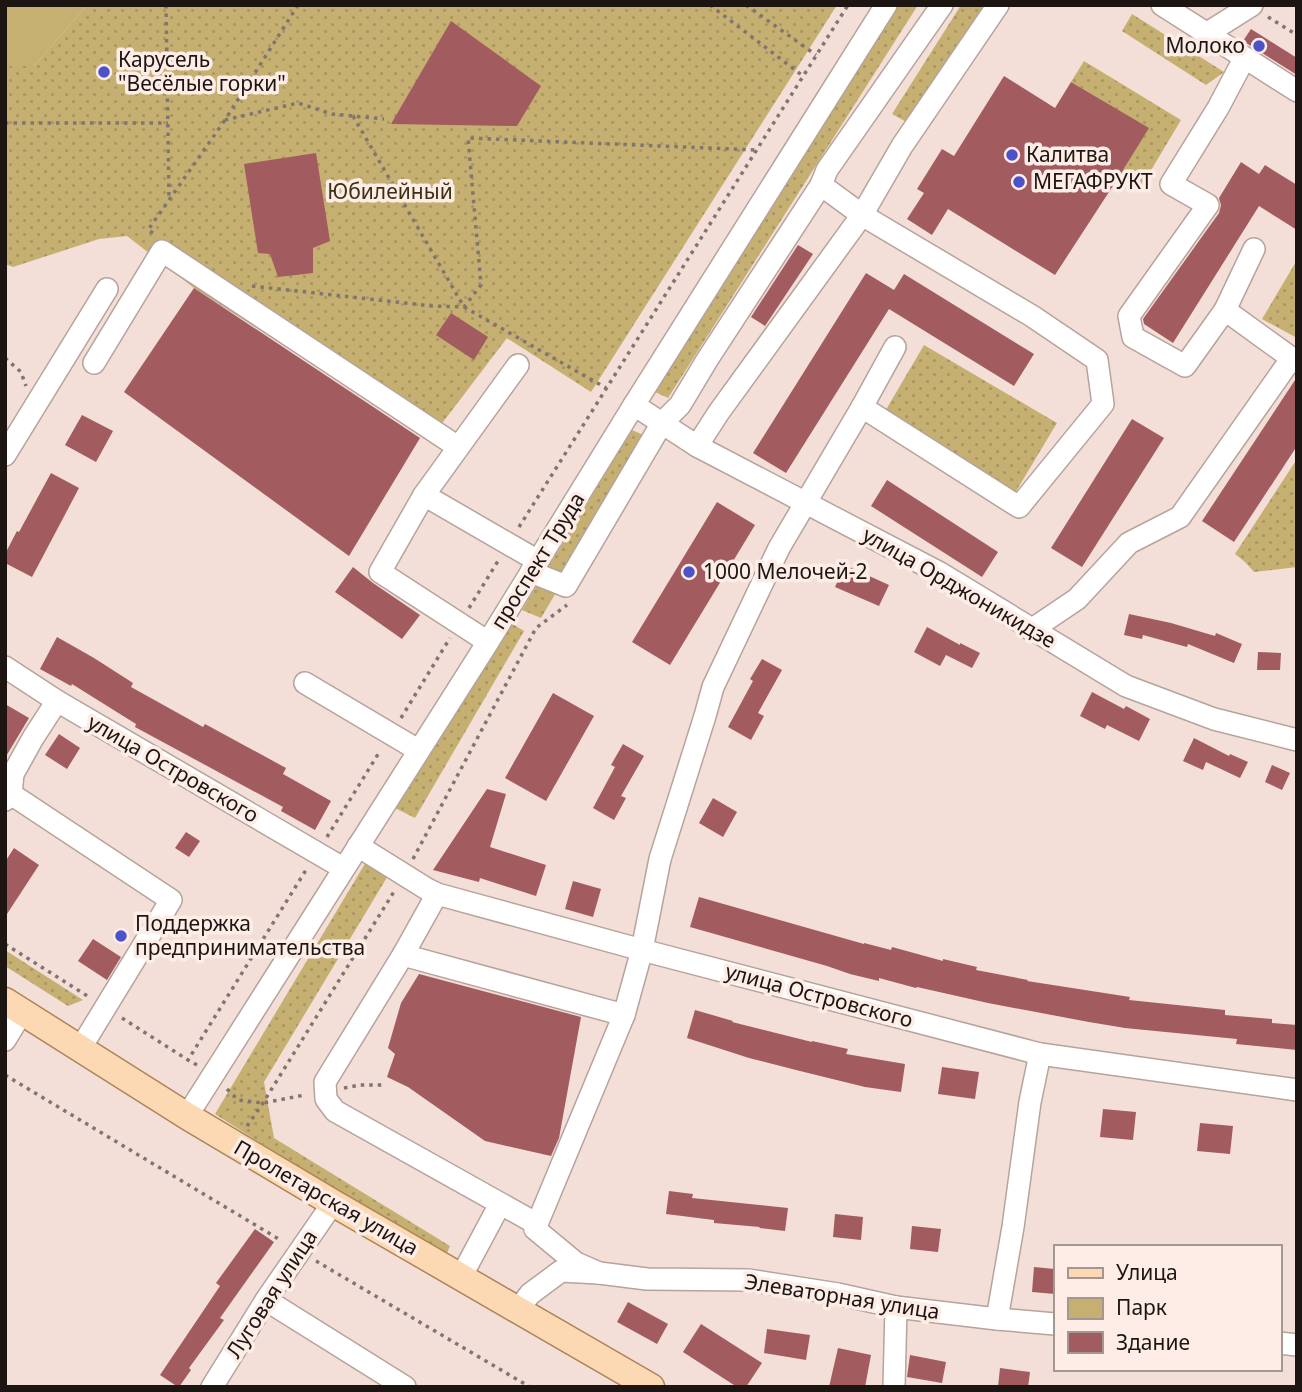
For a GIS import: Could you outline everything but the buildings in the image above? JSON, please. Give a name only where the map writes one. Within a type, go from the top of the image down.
[{"type":"main road","name":"Пролетарская улица","points":[[14,1006],[187,1116],[651,1387]]},
{"type":"street","name":"проспект Труда","points":[[187,1116],[488,642],[886,5]]},
{"type":"street","points":[[424,495],[566,586],[662,423],[680,405],[828,170],[942,5]]},
{"type":"street","points":[[697,446],[862,215],[902,146],[998,5]]},
{"type":"street","points":[[1161,5],[1297,91]]},
{"type":"street","points":[[1206,34],[1252,6]]},
{"type":"street","points":[[1244,59],[1218,108],[1171,184],[1208,205],[1129,316],[1133,337],[1185,366],[1225,310],[1254,249]]},
{"type":"street","points":[[821,185],[862,215],[1032,316],[1097,360],[1103,404],[1019,507],[862,407]]},
{"type":"street","points":[[94,363],[162,251],[458,447]]},
{"type":"street","points":[[5,455],[107,289]]},
{"type":"street","points":[[1031,630],[1076,599],[1129,543],[1180,517],[1294,360],[1225,310]]},
{"type":"street","points":[[599,1273],[576,1264],[535,1229],[624,1015],[642,950],[660,859],[713,687],[779,548],[895,347]]},
{"type":"street","points":[[488,642],[380,572],[424,495],[518,365]]},
{"type":"street","name":"улица Орджоникидзе","points":[[634,405],[697,446],[940,573],[1126,686],[1214,719],[1297,740]]},
{"type":"street","name":"улица Островского","points":[[5,667],[57,701],[343,868]]},
{"type":"street","points":[[305,683],[418,750]]},
{"type":"street","points":[[57,701],[13,774],[8,797],[171,900],[80,1049]]},
{"type":"street","name":"улица Островского","points":[[358,846],[437,894],[1040,1054],[1297,1090]]},
{"type":"street","points":[[437,894],[325,1082],[326,1099],[335,1111],[537,1224]]},
{"type":"street","points":[[403,955],[624,1015]]},
{"type":"street","points":[[5,1040],[14,1006]]},
{"type":"street","points":[[997,1320],[1030,1102],[1040,1054]]},
{"type":"street","name":"Луговая улица","points":[[212,1387],[266,1300],[333,1203]]},
{"type":"street","points":[[461,1277],[500,1204]]},
{"type":"street","name":"Элеваторная улица","points":[[518,1310],[530,1294],[561,1271],[647,1279],[748,1280],[838,1294],[895,1307],[997,1320],[1054,1324]]},
{"type":"street","points":[[266,1300],[405,1387]]},
{"type":"street","points":[[894,1387],[895,1307]]},
{"type":"path","points":[[166,5],[169,199]]},
{"type":"path","points":[[159,237],[148,230],[225,120],[298,5]]},
{"type":"path","points":[[710,5],[803,76]]},
{"type":"path","points":[[746,5],[816,55]]},
{"type":"path","points":[[1252,6],[1297,35]]},
{"type":"path","points":[[225,120],[298,103],[332,114],[384,120]]},
{"type":"path","points":[[353,116],[464,307]]},
{"type":"path","points":[[5,123],[168,123]]},
{"type":"path","points":[[464,307],[481,285],[468,138],[757,150]]},
{"type":"path","points":[[241,285],[432,306],[464,307],[606,388]]},
{"type":"path","points":[[5,358],[21,372],[34,408]]},
{"type":"path","points":[[241,1135],[404,874],[536,628],[575,598]]},
{"type":"path","points":[[5,1075],[283,1241]]},
{"type":"path","points":[[306,1255],[530,1387]]},
{"type":"green space","points":[[5,5],[87,5],[34,66],[5,66]]},
{"type":"green space","name":"Юбилейный","points":[[87,5],[837,5],[591,392],[507,338],[440,426],[422,434],[194,288],[127,236],[99,239],[13,267],[5,264],[5,66],[34,66]]},
{"type":"green space","points":[[898,5],[918,5],[668,398],[653,391]]},
{"type":"green space","points":[[961,5],[989,5],[910,124],[892,114]]},
{"type":"green space","points":[[1132,14],[1224,72],[1206,85],[1122,31]]},
{"type":"green space","points":[[1084,61],[1181,120],[1141,187],[1120,175],[1148,128],[1071,82]]},
{"type":"green space","points":[[1297,260],[1297,338],[1262,319]]},
{"type":"green space","points":[[924,345],[1057,423],[1009,503],[877,425]]},
{"type":"green space","points":[[632,430],[648,437],[541,618],[522,610]]},
{"type":"green space","points":[[1297,459],[1297,567],[1254,572],[1235,554]]},
{"type":"green space","points":[[506,620],[524,631],[415,818],[393,807]]},
{"type":"green space","points":[[375,847],[398,859],[264,1082],[274,1138],[450,1246],[444,1260],[215,1114]]},
{"type":"green space","points":[[5,950],[83,1000],[68,1006],[5,966]]},
{"type":"place","name":"Молоко","points":[[1259,46]]},
{"type":"place","name":"Карусель \"Весёлые горки\"","points":[[104,72]]},
{"type":"place","name":"Калитва","points":[[1012,155]]},
{"type":"place","name":"МЕГАФРУКТ","points":[[1019,182]]},
{"type":"place","name":"1000 Мелочей-2","points":[[689,572]]},
{"type":"place","name":"Поддержка предпринимательства","points":[[121,936]]}]
